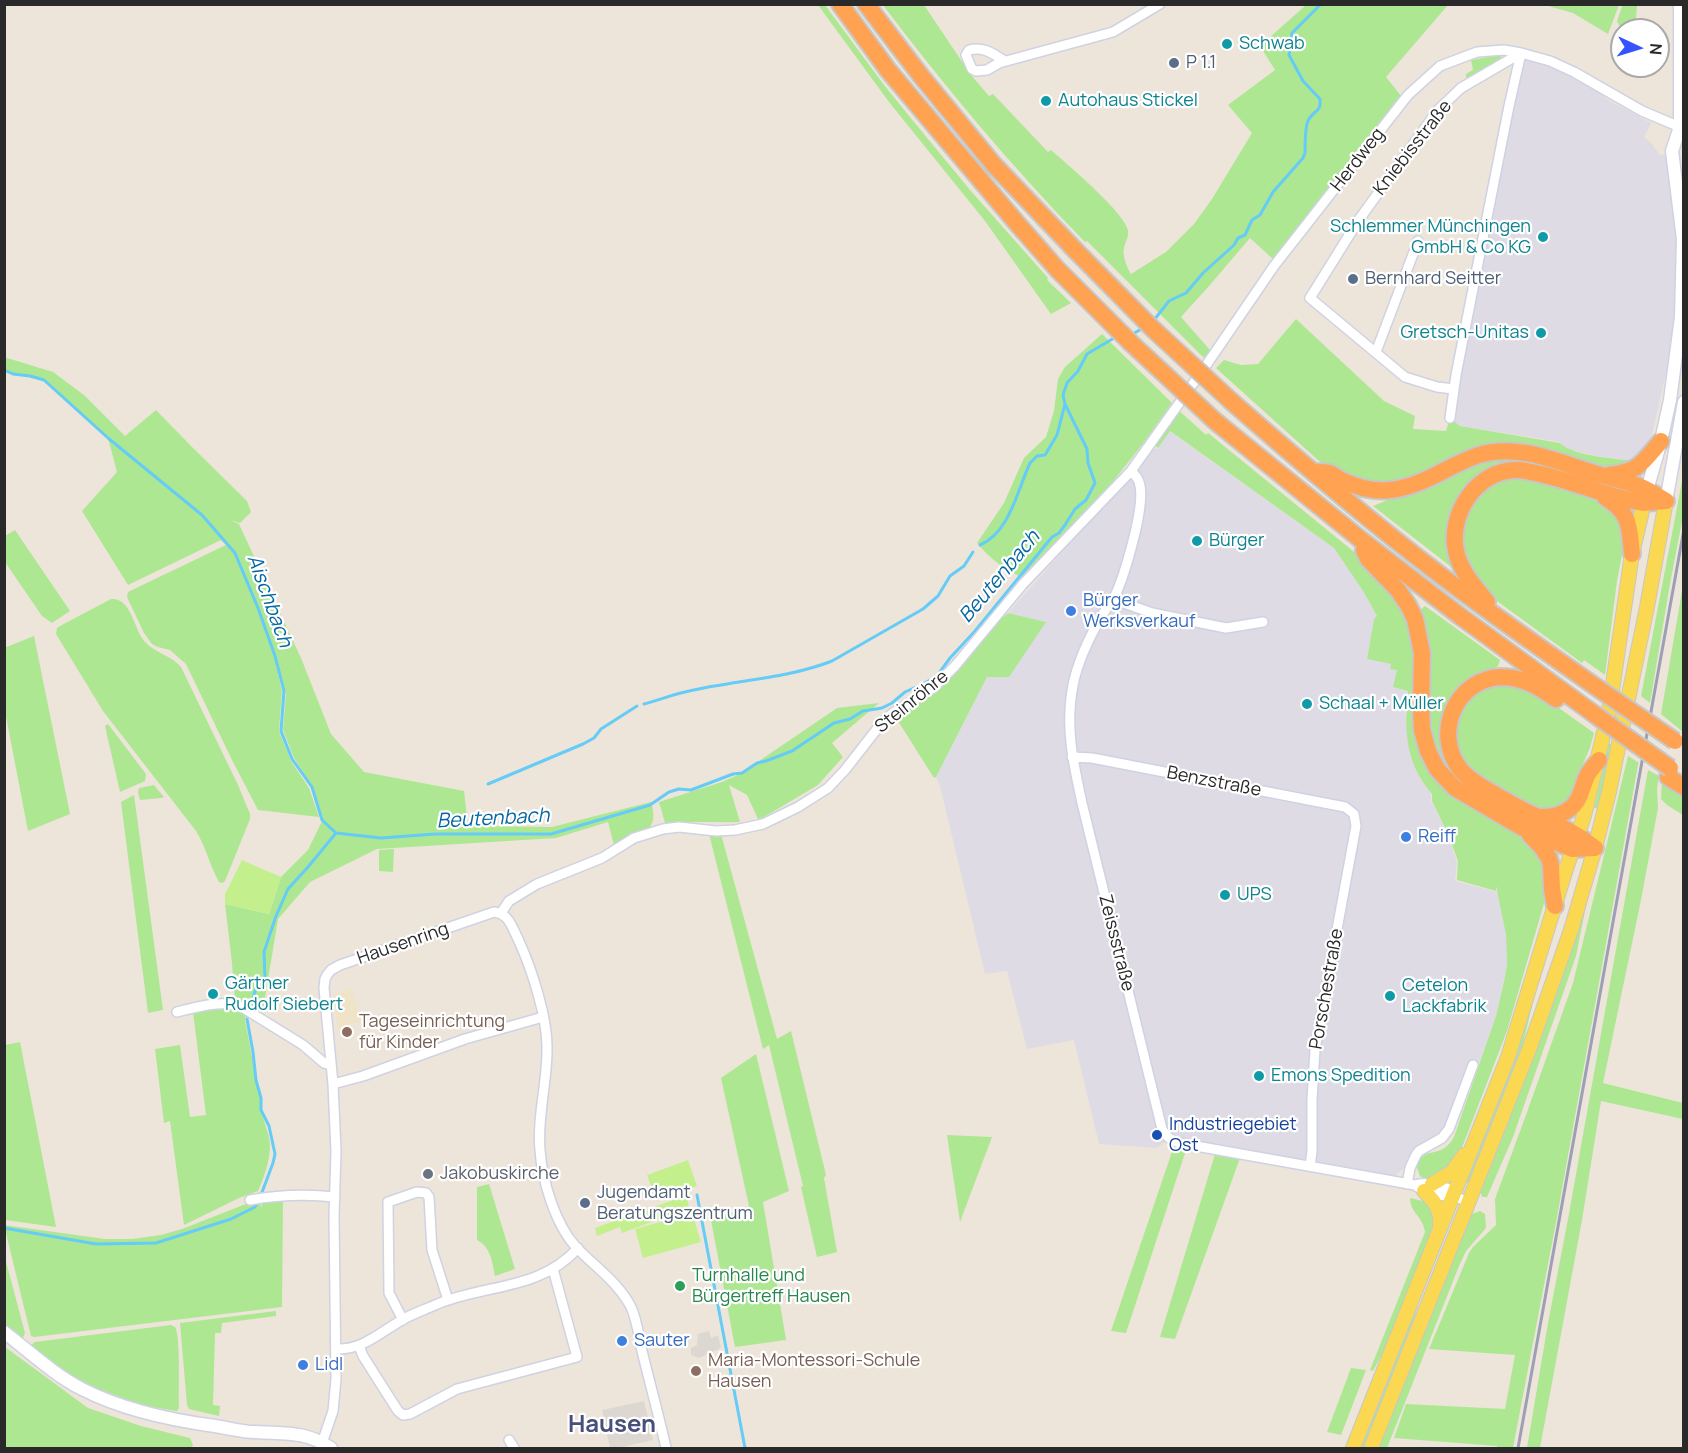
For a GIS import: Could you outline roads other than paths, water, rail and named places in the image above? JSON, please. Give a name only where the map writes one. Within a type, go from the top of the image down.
[{"type":"highway","points":[[840,4],[888,70],[979,180],[1057,269],[1131,343],[1215,421],[1360,539],[1593,719],[1674,774],[1683,787]]},
{"type":"highway","points":[[866,4],[994,165],[1076,251],[1231,402],[1405,548],[1503,621],[1679,744]]},
{"type":"highway","points":[[1598,483],[1641,466],[1661,441]]},
{"type":"highway","points":[[1312,472],[1329,473],[1355,486],[1370,490],[1387,490],[1417,484],[1480,455],[1506,451],[1537,455],[1598,483],[1627,517],[1632,554]]},
{"type":"highway","points":[[1503,621],[1473,584],[1459,563],[1455,550],[1460,511],[1468,497],[1486,479],[1508,471],[1520,470],[1598,483],[1666,501]]},
{"type":"highway","points":[[1360,539],[1368,559],[1398,590],[1415,619],[1422,653],[1422,730],[1437,770],[1455,788],[1522,828],[1541,846],[1551,866],[1555,906]]},
{"type":"highway","points":[[1575,842],[1537,817],[1472,780],[1459,768],[1452,757],[1447,736],[1451,716],[1465,693],[1487,680],[1499,677],[1521,680],[1536,686],[1593,719]]},
{"type":"highway","points":[[1537,817],[1552,817],[1572,807],[1579,797],[1587,775],[1599,760]]},
{"type":"highway","points":[[1522,828],[1594,848]]},
{"type":"main road","points":[[1353,1449],[1516,1036],[1599,760],[1615,678],[1632,554],[1645,496],[1661,441],[1682,319],[1683,239],[1672,151],[1682,131],[1680,4]]},
{"type":"main road","points":[[1371,1449],[1545,1007],[1571,930],[1594,848],[1624,721],[1683,402]]},
{"type":"main road","points":[[1440,1229],[1439,1209],[1419,1186],[1452,1172],[1464,1154],[1470,1151]]},
{"type":"main road","points":[[4,1332],[52,1370],[81,1389],[116,1404],[183,1421],[254,1432],[297,1434],[327,1446]]},
{"type":"street","points":[[1005,62],[1113,32],[1160,4]]},
{"type":"street","name":"Herdweg","points":[[1131,471],[1274,266],[1408,95],[1440,66],[1477,52],[1504,50],[1521,53],[1550,61],[1574,72],[1682,131]]},
{"type":"street","points":[[1450,418],[1521,53]]},
{"type":"street","name":"Kniebisstraße","points":[[1376,352],[1310,298],[1358,221],[1438,110],[1461,88],[1521,53]]},
{"type":"street","points":[[1418,241],[1376,352],[1405,377],[1437,387],[1454,389]]},
{"type":"street","name":"Zeissstraße","points":[[1131,471],[1139,482],[1141,497],[1130,554],[1113,599],[1088,640],[1074,682],[1069,729],[1072,757],[1165,1135],[1179,1143],[1419,1186],[1447,1198],[1453,1197],[1468,1202]]},
{"type":"street","name":"Steinröhre","points":[[501,913],[508,902],[537,884],[609,854],[634,838],[663,829],[679,827],[716,831],[735,830],[763,824],[817,796],[828,788],[844,770],[884,720],[933,688],[955,666],[1023,584],[1131,471]]},
{"type":"street","points":[[1113,599],[1152,613],[1226,628],[1263,622]]},
{"type":"street","name":"Benzstraße","points":[[1072,757],[1092,758],[1345,807],[1354,814]]},
{"type":"street","name":"Porschestraße","points":[[1310,1166],[1315,1049],[1356,826],[1354,814]]},
{"type":"street","points":[[501,913],[512,924],[528,962],[547,1037],[540,1152],[545,1179],[558,1219],[578,1248],[615,1282],[632,1308],[666,1449]]},
{"type":"street","name":"Hausenring","points":[[327,1446],[335,1397],[336,1151],[325,979],[331,970],[340,965],[487,914],[501,913]]},
{"type":"street","points":[[177,1012],[219,1005],[240,1006],[303,1045],[324,1063],[331,1065]]},
{"type":"street","points":[[333,1084],[363,1076],[465,1039],[543,1017]]},
{"type":"street","points":[[1419,1186],[1410,1168],[1419,1151],[1442,1138],[1449,1129],[1473,1065]]},
{"type":"street","points":[[403,1320],[389,1293],[388,1202],[417,1192],[426,1193],[429,1197],[432,1250],[448,1300]]},
{"type":"street","points":[[253,1199],[311,1195],[335,1197]]},
{"type":"street","points":[[336,1349],[359,1346],[403,1320],[448,1300],[537,1278],[569,1258],[578,1248]]},
{"type":"street","points":[[359,1346],[398,1411],[403,1415],[410,1414],[458,1389],[577,1357],[553,1269]]},
{"type":"waterway","name":"Beutenbach","points":[[1154,320],[1169,301],[1186,293],[1203,273],[1234,245],[1238,238],[1245,235],[1252,220],[1260,215],[1273,192],[1303,158],[1308,122],[1319,109],[1320,99],[1303,81],[1289,55],[1292,33],[1321,4]]},
{"type":"waterway","name":"Beutenbach","points":[[1131,335],[1143,328]]},
{"type":"waterway","name":"Beutenbach","points":[[336,833],[381,838],[435,834],[551,834],[650,805],[669,792],[679,789],[691,790],[733,774],[742,773],[757,763],[792,751],[834,723],[850,719],[863,711],[882,708],[905,692],[937,676],[1052,537],[1059,533],[1075,509],[1086,500],[1095,483],[1088,463],[1087,449],[1065,404],[1063,395],[1067,383],[1078,371],[1087,354],[1119,337]]},
{"type":"waterway","name":"Aischbach","points":[[4,370],[44,380],[108,438],[202,515],[235,553],[275,656],[284,691],[281,731],[292,759],[312,787],[322,820],[336,833]]},
{"type":"waterway","points":[[980,545],[999,531],[1006,521],[1030,463],[1037,456],[1045,455],[1057,435],[1065,404]]},
{"type":"waterway","points":[[644,704],[683,692],[797,672],[832,661],[923,609],[938,596],[950,576],[964,566],[973,552]]},
{"type":"waterway","points":[[488,784],[583,744],[594,738],[601,729],[637,706]]},
{"type":"waterway","points":[[252,1003],[256,988],[265,978],[264,952],[288,889],[336,833]]},
{"type":"waterway","points":[[247,1019],[261,1098],[261,1110],[269,1126],[275,1154],[261,1195]]},
{"type":"waterway","points":[[697,1195],[745,1448]]},
{"type":"waterway","points":[[4,1228],[96,1244],[156,1243],[231,1219],[255,1207],[259,1201]]},
{"type":"railway","points":[[1518,1448],[1684,529]]},
{"type":"place","name":"Schwab","points":[[1227,44]]},
{"type":"place","name":"P 1.1","points":[[1174,63]]},
{"type":"place","name":"Autohaus Stickel","points":[[1046,101]]},
{"type":"place","name":"Schlemmer Münchingen GmbH & Co KG","points":[[1543,237]]},
{"type":"place","name":"Bernhard Seitter","points":[[1353,279]]},
{"type":"place","name":"Gretsch-Unitas","points":[[1541,333]]},
{"type":"place","name":"Bürger","points":[[1197,541]]},
{"type":"place","name":"Bürger Werksverkauf","points":[[1071,611]]},
{"type":"place","name":"Schaal + Müller","points":[[1307,704]]},
{"type":"place","name":"Reiff","points":[[1406,837]]},
{"type":"place","name":"UPS","points":[[1225,895]]},
{"type":"place","name":"Gärtner Rudolf Siebert","points":[[213,994]]},
{"type":"place","name":"Cetelon Lackfabrik","points":[[1390,996]]},
{"type":"place","name":"Tageseinrichtung für Kinder","points":[[347,1032]]},
{"type":"place","name":"Emons Spedition","points":[[1259,1076]]},
{"type":"place","name":"Industriegebiet Ost","points":[[1157,1135]]},
{"type":"place","name":"Jakobuskirche","points":[[428,1174]]},
{"type":"place","name":"Jugendamt Beratungszentrum","points":[[585,1203]]},
{"type":"place","name":"Turnhalle und Bürgertreff Hausen","points":[[680,1286]]},
{"type":"place","name":"Sauter","points":[[622,1341]]},
{"type":"place","name":"Lidl","points":[[303,1365]]},
{"type":"place","name":"Maria-Montessori-Schule Hausen","points":[[696,1371]]},
{"type":"district","name":"Hausen","points":[[612,1425]]}]
